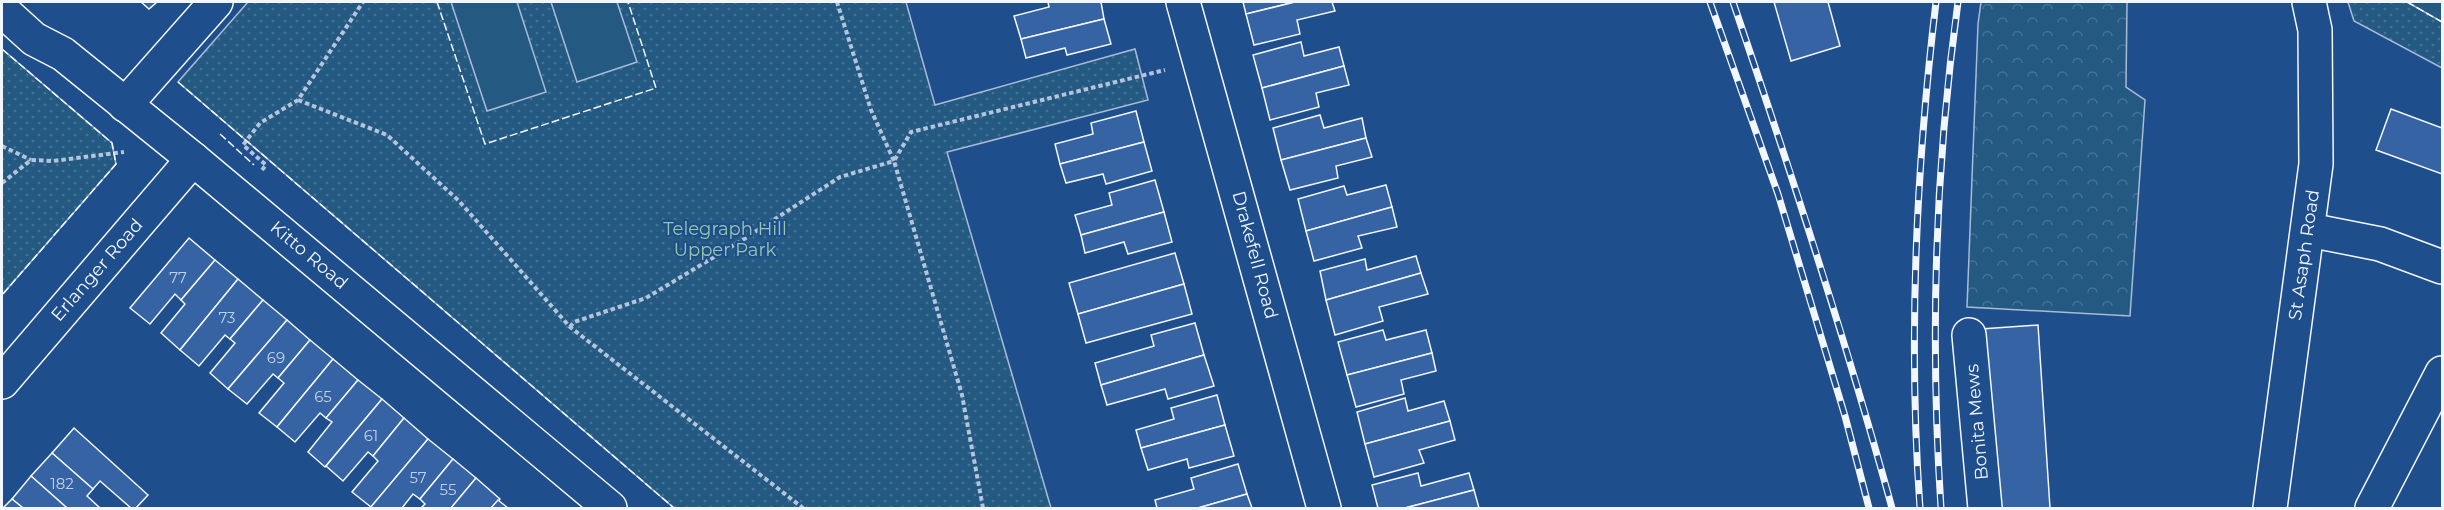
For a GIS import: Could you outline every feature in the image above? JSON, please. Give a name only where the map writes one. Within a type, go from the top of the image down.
[{"type":"street","points":[[125,105],[216,2]]},
{"type":"street","name":"Drakefell Road","points":[[1183,2],[1202,63],[1324,508]]},
{"type":"street","name":"St Asaph Road","points":[[2270,508],[2309,230],[2316,164],[2315,30],[2309,2]]},
{"type":"street","name":"Kitto Road","points":[[2,10],[34,39],[63,54],[193,159],[610,508]]},
{"type":"street","name":"Erlanger Road","points":[[2,382],[193,159]]},
{"type":"street","points":[[2309,230],[2380,244],[2442,267]]},
{"type":"street","name":"Bonita Mews","points":[[1969,335],[1985,508]]},
{"type":"street","points":[[2372,508],[2442,374]]},
{"type":"path","points":[[239,197],[267,165],[243,146],[246,140],[260,123],[298,100],[363,2]]},
{"type":"path","points":[[837,2],[871,110],[894,161],[962,395],[983,508]]},
{"type":"path","points":[[570,327],[574,322],[646,298],[744,239],[840,177],[894,161],[912,132],[1152,72],[1202,63]]},
{"type":"path","points":[[298,100],[387,135],[459,201],[570,327],[803,508]]},
{"type":"path","points":[[2,146],[31,160],[53,161],[114,153]]},
{"type":"path","points":[[2,183],[31,160]]},
{"type":"green space","name":"Telegraph Hill Upper Park","points":[[248,2],[906,2],[935,105],[1135,49],[1148,100],[947,152],[1051,508],[674,508],[178,82]]},
{"type":"green space","points":[[451,2],[517,2],[546,92],[487,111]]},
{"type":"green space","points":[[551,2],[617,2],[637,62],[577,82]]},
{"type":"green space","points":[[1981,2],[2127,2],[2126,87],[2145,100],[2130,316],[1967,307],[1978,24]]},
{"type":"green space","points":[[2348,2],[2442,2],[2442,68],[2354,21]]},
{"type":"green space","points":[[2407,2],[2442,2],[2442,22]]},
{"type":"green space","points":[[2,49],[112,143],[116,164],[2,295]]},
{"type":"building","points":[[141,2],[157,2],[149,9]]},
{"type":"building","points":[[1048,2],[1101,2],[1104,19],[1021,39],[1014,16],[1049,7]]},
{"type":"building","points":[[1243,2],[1295,2],[1246,14]]},
{"type":"building","points":[[1295,2],[1332,2],[1335,11],[1297,20],[1300,34],[1254,45],[1246,14]]},
{"type":"building","points":[[1774,2],[1828,2],[1840,46],[1791,61]]},
{"type":"building","points":[[1104,19],[1111,44],[1067,55],[1065,48],[1026,58],[1021,39]]},
{"type":"building","points":[[1301,42],[1304,56],[1339,47],[1344,66],[1262,88],[1253,55]]},
{"type":"building","points":[[1344,66],[1349,85],[1316,93],[1319,107],[1270,120],[1262,88]]},
{"type":"building","points":[[2391,109],[2442,128],[2442,174],[2376,150]]},
{"type":"building","points":[[1136,111],[1144,142],[1060,164],[1055,144],[1093,134],[1091,123]]},
{"type":"building","points":[[1320,115],[1324,128],[1362,118],[1366,138],[1281,160],[1273,128]]},
{"type":"building","points":[[1366,138],[1372,157],[1336,166],[1338,178],[1290,190],[1281,160]]},
{"type":"building","points":[[1144,142],[1152,171],[1106,184],[1103,174],[1066,183],[1060,164]]},
{"type":"building","points":[[1155,180],[1164,212],[1081,235],[1075,215],[1112,205],[1109,193]]},
{"type":"building","points":[[1386,185],[1392,207],[1306,231],[1298,199],[1344,186],[1347,195]]},
{"type":"building","points":[[1392,207],[1397,227],[1358,236],[1362,248],[1314,261],[1306,231]]},
{"type":"building","points":[[1164,212],[1172,242],[1128,254],[1124,242],[1085,253],[1081,235]]},
{"type":"building","points":[[189,238],[215,260],[181,300],[175,294],[150,324],[130,308]]},
{"type":"building","points":[[1175,253],[1184,284],[1078,314],[1069,283]]},
{"type":"building","points":[[1416,256],[1421,273],[1326,300],[1320,271],[1365,259],[1367,270]]},
{"type":"building","points":[[215,260],[238,279],[180,350],[161,333],[185,304],[181,300]]},
{"type":"building","points":[[1421,273],[1428,294],[1379,307],[1383,321],[1335,335],[1326,300]]},
{"type":"building","points":[[238,279],[263,300],[230,339],[225,335],[199,366],[180,350]]},
{"type":"building","points":[[1184,284],[1192,314],[1086,343],[1078,314]]},
{"type":"building","points":[[263,300],[287,320],[228,389],[210,373],[235,343],[230,339]]},
{"type":"building","points":[[287,320],[310,340],[278,378],[273,374],[247,404],[228,389]]},
{"type":"building","points":[[1195,323],[1204,355],[1101,385],[1095,363],[1154,346],[1151,335]]},
{"type":"building","points":[[2038,325],[2050,508],[1992,508],[1981,329]]},
{"type":"building","points":[[1383,330],[1386,340],[1426,330],[1432,353],[1347,375],[1338,342]]},
{"type":"building","points":[[310,340],[333,359],[277,427],[259,413],[284,383],[278,378]]},
{"type":"building","points":[[1432,353],[1436,371],[1401,380],[1404,394],[1356,407],[1347,375]]},
{"type":"building","points":[[1204,355],[1214,386],[1168,399],[1165,389],[1107,405],[1101,385]]},
{"type":"building","points":[[333,359],[358,380],[326,418],[320,413],[295,442],[277,427]]},
{"type":"building","points":[[358,380],[382,399],[325,467],[308,452],[332,422],[326,418]]},
{"type":"building","points":[[1217,395],[1225,425],[1141,448],[1136,430],[1174,419],[1171,408]]},
{"type":"building","points":[[1405,398],[1408,411],[1444,401],[1450,421],[1365,444],[1357,412]]},
{"type":"building","points":[[382,399],[404,418],[373,456],[368,452],[343,481],[326,466]]},
{"type":"building","points":[[404,418],[428,439],[371,507],[352,492],[378,461],[373,456]]},
{"type":"building","points":[[1450,421],[1455,440],[1419,450],[1424,463],[1374,477],[1365,444]]},
{"type":"building","points":[[1225,425],[1234,456],[1189,468],[1187,459],[1148,470],[1141,448]]},
{"type":"building","points":[[74,428],[148,495],[136,508],[131,508],[100,481],[93,489],[52,453]]},
{"type":"building","points":[[428,439],[453,459],[420,499],[413,494],[402,508],[370,508]]},
{"type":"building","points":[[52,453],[93,489],[87,496],[100,508],[67,508],[31,476]]},
{"type":"building","points":[[453,459],[476,478],[451,508],[421,508],[425,504],[420,499]]},
{"type":"building","points":[[1238,464],[1247,494],[1198,508],[1157,508],[1155,500],[1194,489],[1191,478]]},
{"type":"building","points":[[1418,473],[1421,486],[1469,473],[1474,490],[1405,508],[1378,508],[1372,485]]},
{"type":"building","points":[[31,476],[67,508],[23,508],[12,499]]},
{"type":"building","points":[[476,478],[500,499],[491,508],[451,508]]},
{"type":"building","points":[[1474,490],[1479,508],[1405,508]]},
{"type":"building","points":[[1247,494],[1252,508],[1198,508]]},
{"type":"building","points":[[12,499],[23,508],[3,508]]},
{"type":"building","points":[[498,500],[508,508],[491,508]]},
{"type":"railway","points":[[1710,2],[1778,194],[1845,416],[1869,508]]},
{"type":"railway","points":[[1733,2],[1816,254],[1892,508]]},
{"type":"railway","points":[[1920,508],[1915,382],[1916,255],[1923,128],[1936,2]]},
{"type":"railway","points":[[1941,508],[1935,318],[1937,254],[1944,127],[1958,2]]},
{"type":"fence","points":[[437,2],[485,144],[656,88],[628,2]]},
{"type":"fence","points":[[2407,2],[2442,22]]},
{"type":"fence","points":[[2,49],[112,143],[116,164],[2,295]]},
{"type":"fence","points":[[178,82],[674,508]]},
{"type":"fence","points":[[220,134],[254,165]]}]
